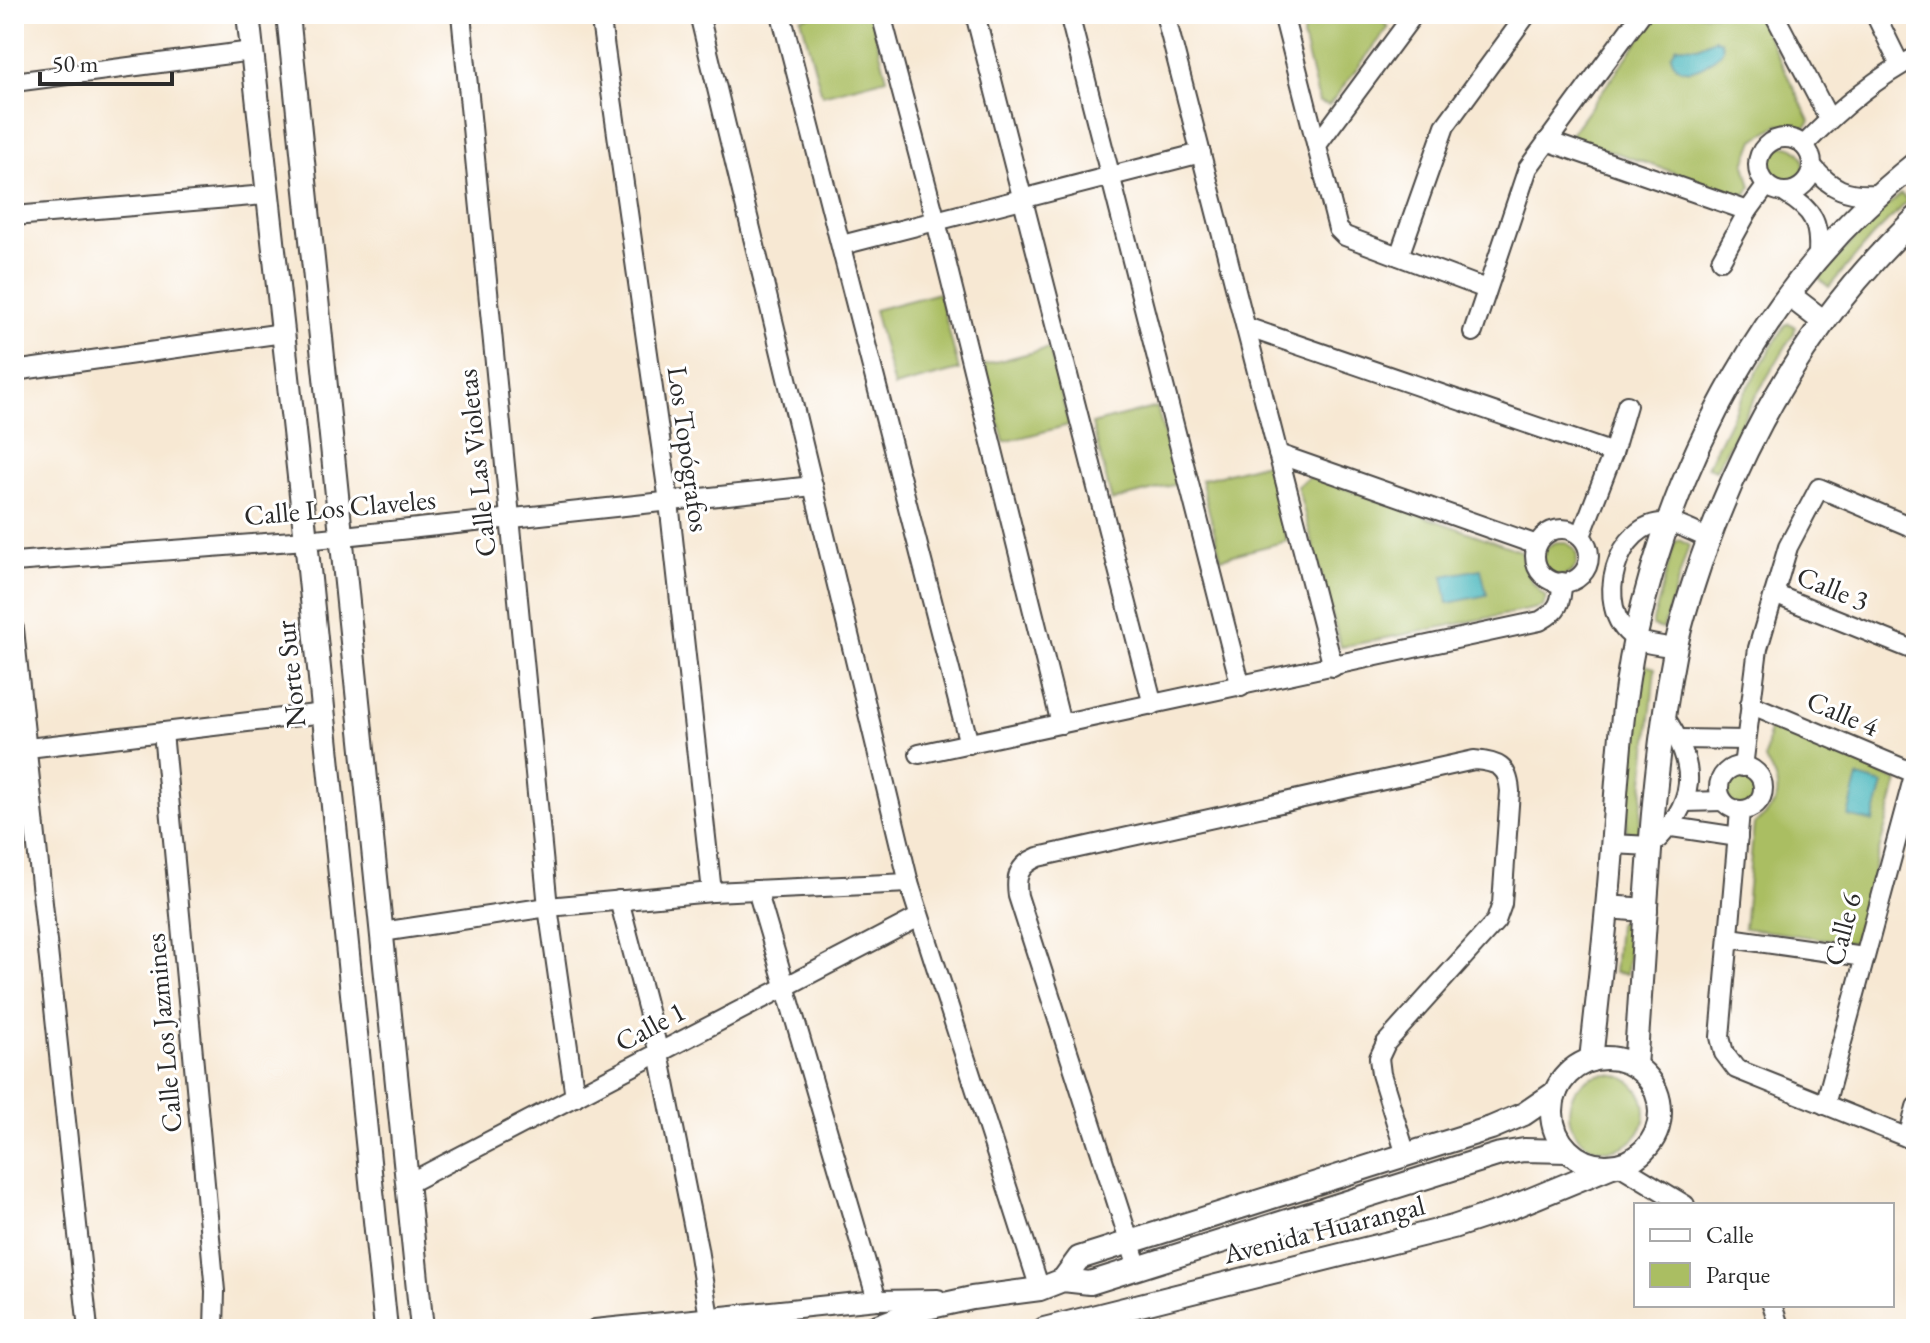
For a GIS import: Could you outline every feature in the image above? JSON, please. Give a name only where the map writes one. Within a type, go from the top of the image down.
[{"type":"street","name":"Norte Sur","points":[[248,14],[306,540],[386,1329]]},
{"type":"street","points":[[288,14],[422,1329]]},
{"type":"street","name":"Calle Las Violetas","points":[[461,14],[548,907],[575,1097]]},
{"type":"street","name":"Los Topógrafos","points":[[600,14],[669,502],[712,892]]},
{"type":"street","points":[[699,14],[909,883],[1040,1289]]},
{"type":"street","points":[[781,14],[969,744]]},
{"type":"street","points":[[881,14],[936,221],[1061,724]]},
{"type":"street","points":[[975,14],[1153,705]]},
{"type":"street","points":[[1069,14],[1241,687]]},
{"type":"street","points":[[1165,14],[1333,667]]},
{"type":"street","points":[[1317,145],[1414,14]]},
{"type":"street","points":[[1399,256],[1445,126],[1527,14]]},
{"type":"street","points":[[1473,332],[1528,168],[1641,14]]},
{"type":"street","points":[[1774,14],[1829,119]]},
{"type":"street","points":[[1804,145],[1829,119],[1908,61],[1875,14]]},
{"type":"street","points":[[1289,19],[1338,229],[1345,236],[1486,289]]},
{"type":"street","points":[[14,82],[252,51]]},
{"type":"street","points":[[1818,255],[1819,236],[1814,218],[1802,203],[1761,179],[1757,161],[1764,146],[1780,137],[1789,137],[1804,145],[1813,167],[1825,181],[1840,191],[1858,195],[1876,194]]},
{"type":"street","points":[[1547,141],[1748,211]]},
{"type":"street","points":[[842,245],[1201,153]]},
{"type":"street","points":[[1591,1060],[1623,720],[1635,640],[1668,523],[1714,418],[1742,367],[1789,295],[1818,255],[1876,194],[1916,163]]},
{"type":"street","points":[[1786,194],[1804,184],[1813,167]]},
{"type":"street","points":[[1721,260],[1748,211],[1767,185]]},
{"type":"street","points":[[14,216],[266,195]]},
{"type":"street","points":[[1635,1066],[1664,716],[1675,648],[1709,539],[1763,415],[1792,367],[1861,277],[1916,218]]},
{"type":"street","points":[[1789,295],[1824,322]]},
{"type":"street","points":[[1246,327],[1613,453]]},
{"type":"street","points":[[14,371],[283,333]]},
{"type":"street","points":[[919,754],[1540,621],[1557,610],[1570,580],[1587,565],[1584,543],[1627,405]]},
{"type":"street","points":[[1278,454],[1537,545]]},
{"type":"street","name":"Calle Los Claveles","points":[[14,562],[306,540],[813,486]]},
{"type":"street","points":[[1689,770],[1735,769],[1750,768],[1760,777],[1763,790],[1758,802],[1740,811],[1728,806],[1723,801],[1719,785],[1735,769],[1746,740],[1758,648],[1788,547],[1819,488],[1916,529]]},
{"type":"street","points":[[1675,648],[1635,640],[1620,626],[1613,608],[1611,587],[1620,556],[1629,542],[1646,528],[1668,523],[1709,539]]},
{"type":"street","points":[[1611,587],[1570,580],[1554,581],[1536,563],[1537,545],[1545,535],[1556,529],[1569,530],[1584,543],[1620,556]]},
{"type":"street","name":"Calle 3","points":[[1774,594],[1916,651]]},
{"type":"street","points":[[14,629],[88,1329]]},
{"type":"street","name":"Calle 4","points":[[1750,704],[1915,771]]},
{"type":"street","points":[[28,748],[324,713]]},
{"type":"street","points":[[1612,844],[1651,846],[1672,827],[1685,802],[1689,770],[1680,739],[1664,716]]},
{"type":"street","name":"Calle Los Jazmines","points":[[163,732],[215,1291],[214,1329]]},
{"type":"street","points":[[1680,739],[1746,740]]},
{"type":"street","points":[[1138,1268],[1018,896],[1016,883],[1019,871],[1026,862],[1474,760],[1503,768],[1509,778],[1510,791],[1502,904],[1496,921],[1386,1043],[1379,1058],[1406,1155]]},
{"type":"street","name":"Calle 6","points":[[1825,1105],[1915,771]]},
{"type":"street","points":[[1685,802],[1723,801]]},
{"type":"street","points":[[1740,811],[1720,1037],[1724,1053],[1736,1069],[1912,1140],[1916,1107]]},
{"type":"street","points":[[1672,827],[1738,837]]},
{"type":"street","points":[[382,932],[548,907],[619,900],[712,892],[909,883]]},
{"type":"street","points":[[757,890],[877,1300]]},
{"type":"street","points":[[619,900],[659,1053],[709,1318]]},
{"type":"street","points":[[1607,907],[1646,910]]},
{"type":"street","name":"Calle 1","points":[[407,1184],[919,917]]},
{"type":"street","points":[[1730,938],[1864,957]]},
{"type":"street","points":[[1591,1060],[1621,1060],[1635,1066],[1654,1087],[1661,1114],[1658,1128],[1644,1152],[1632,1160],[1616,1166],[1596,1166],[1581,1161],[1558,1139],[1552,1108],[1556,1092],[1564,1078],[1576,1067],[1591,1060]]},
{"type":"street","name":"Avenida Huarangal","points":[[1063,1280],[1079,1258],[1491,1128],[1524,1114],[1556,1092]]},
{"type":"street","name":"Avenida Huarangal","points":[[870,1329],[922,1309],[972,1298],[1040,1289],[1063,1280],[1090,1283],[1500,1154],[1524,1150],[1568,1151]]},
{"type":"street","points":[[1616,1166],[1681,1203]]},
{"type":"street","name":"Avenida Huarangal","points":[[1044,1329],[1453,1227],[1616,1166]]},
{"type":"street","points":[[595,1329],[877,1300],[972,1298]]},
{"type":"street","points":[[1773,1307],[1780,1329]]},
{"type":"green space","points":[[817,14],[870,14],[887,78],[822,95],[801,18]]},
{"type":"green space","points":[[1316,14],[1372,14],[1389,27],[1329,105],[1319,102],[1303,37],[1304,29]]},
{"type":"green space","points":[[1658,14],[1757,14],[1810,121],[1804,129],[1778,125],[1754,140],[1745,164],[1751,187],[1744,196],[1569,137]]},
{"type":"green space","points":[[1785,146],[1799,151],[1804,165],[1799,179],[1785,184],[1771,179],[1766,165],[1771,151]]},
{"type":"green space","points":[[1901,194],[1908,201],[1829,287],[1819,279],[1870,222]]},
{"type":"green space","points":[[939,293],[959,370],[894,387],[874,310]]},
{"type":"green space","points":[[1789,323],[1795,327],[1794,333],[1716,470],[1707,467],[1739,402]]},
{"type":"green space","points":[[1049,348],[1069,425],[1004,442],[984,365]]},
{"type":"green space","points":[[1157,407],[1177,484],[1112,501],[1092,424]]},
{"type":"green space","points":[[1266,463],[1287,541],[1221,558],[1201,480]]},
{"type":"green space","points":[[1311,476],[1521,551],[1529,576],[1546,597],[1543,607],[1341,647],[1297,486]]},
{"type":"green space","points":[[1679,540],[1689,545],[1663,629],[1652,626],[1675,542]]},
{"type":"green space","points":[[1560,542],[1572,547],[1577,559],[1572,571],[1560,576],[1548,571],[1543,559],[1548,547]]},
{"type":"green space","points":[[1644,665],[1655,668],[1639,833],[1626,831],[1634,729]]},
{"type":"green space","points":[[1769,727],[1898,781],[1854,943],[1744,928],[1754,824],[1770,810],[1777,795],[1775,779],[1765,760]]},
{"type":"green space","points":[[1742,772],[1754,777],[1759,789],[1754,801],[1742,806],[1730,801],[1725,789],[1730,777]]},
{"type":"green space","points":[[1628,921],[1631,926],[1627,974],[1614,973],[1618,924]]},
{"type":"green space","points":[[1607,1074],[1621,1077],[1634,1085],[1642,1098],[1645,1112],[1642,1126],[1634,1139],[1621,1147],[1607,1150],[1593,1147],[1580,1139],[1572,1126],[1569,1112],[1572,1098],[1580,1085],[1593,1077]]},
{"type":"water","points":[[1714,39],[1721,41],[1723,48],[1704,66],[1687,70],[1675,64],[1671,55],[1677,46],[1698,47]]},
{"type":"water","points":[[1481,569],[1487,595],[1448,603],[1443,576]]},
{"type":"water","points":[[1858,777],[1883,784],[1873,822],[1848,816]]}]
